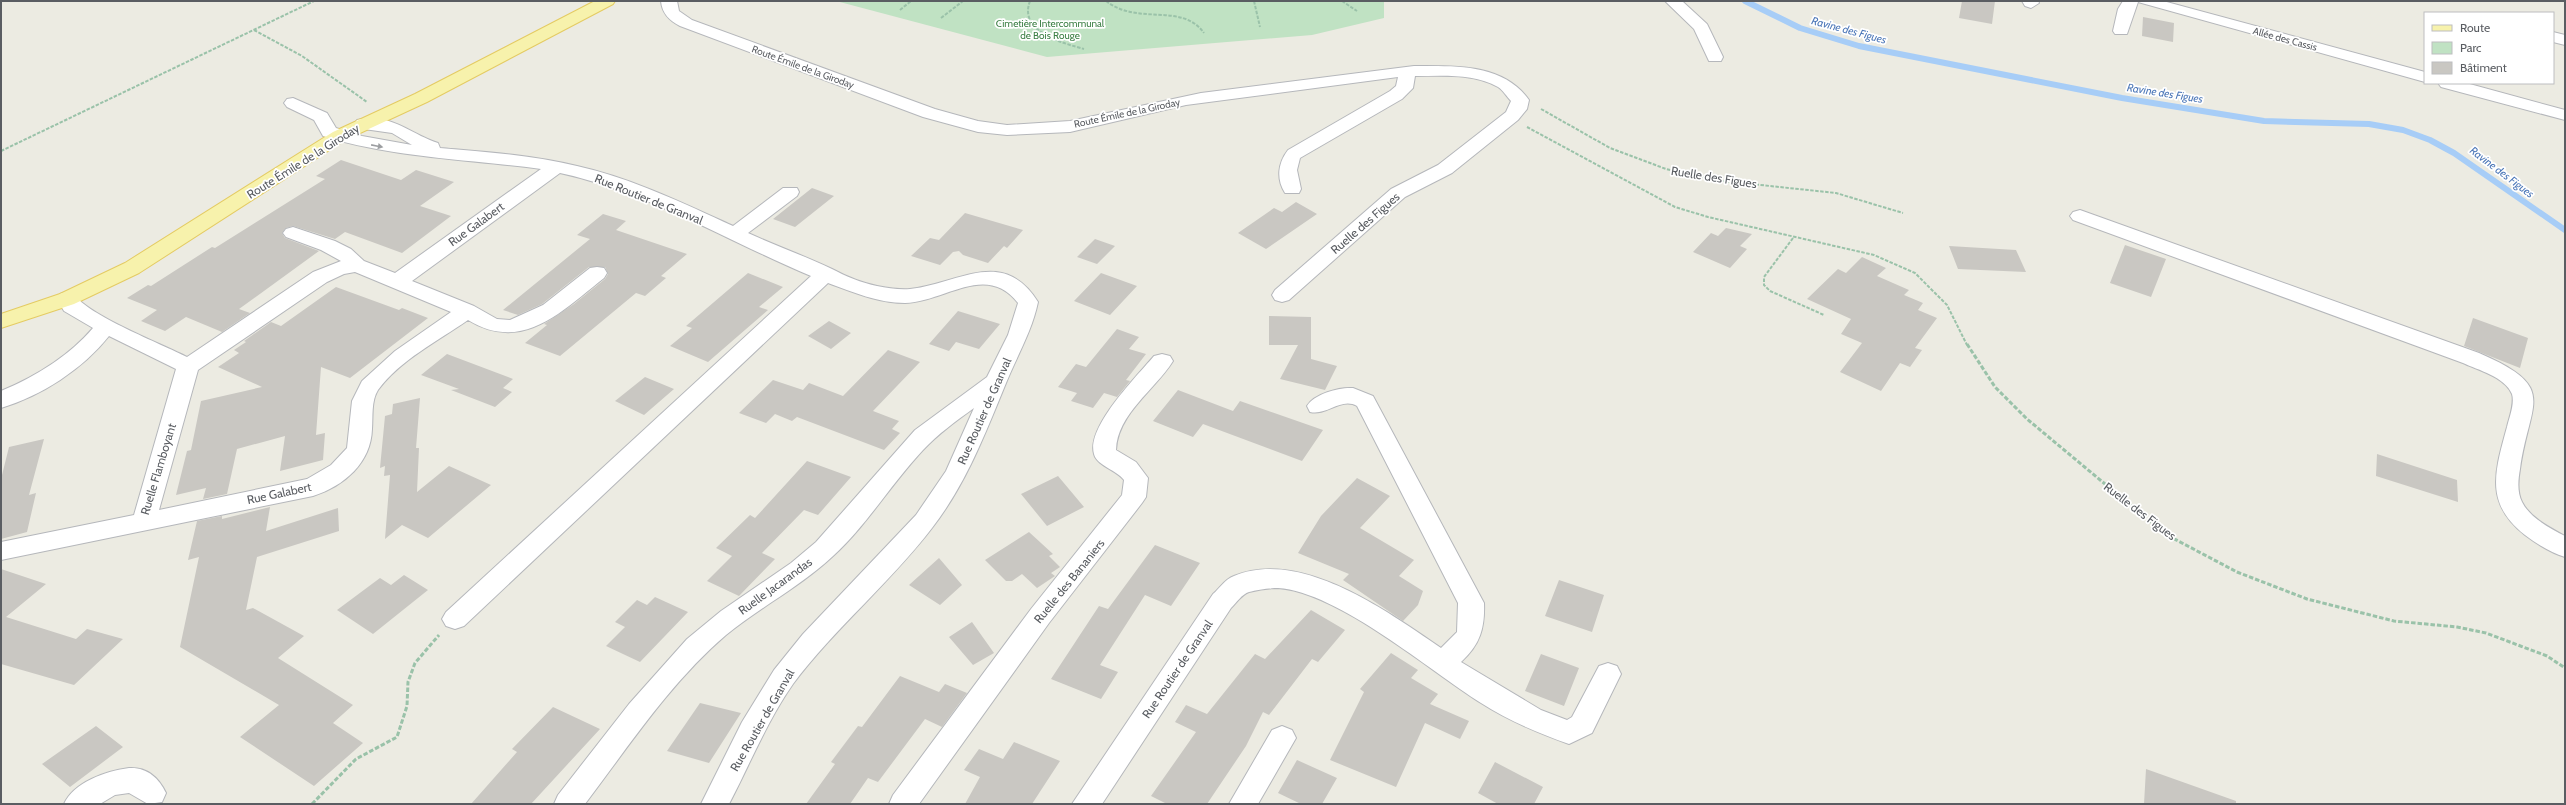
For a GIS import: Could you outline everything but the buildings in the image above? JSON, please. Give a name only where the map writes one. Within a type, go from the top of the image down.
[{"type":"main road","name":"Route Émile de la Giroday","points":[[1,321],[67,298],[132,268],[339,136],[421,98],[607,1]]},
{"type":"street","name":"Route Émile de la Giroday","points":[[669,1],[670,11],[676,18],[686,23],[921,110],[968,124],[996,129],[1064,127],[1206,98],[1334,81],[1372,73],[1408,72]]},
{"type":"street","points":[[1673,1],[1701,27],[1715,57]]},
{"type":"street","points":[[2121,30],[2126,9],[2130,1]]},
{"type":"street","name":"Allée des Cassis","points":[[2145,1],[2424,77]]},
{"type":"street","points":[[2554,37],[2565,40]]},
{"type":"street","points":[[1292,189],[1287,170],[1290,159],[1294,154],[1396,95],[1404,88],[1408,72],[1457,71],[1474,73],[1499,80],[1517,92]]},
{"type":"street","points":[[2451,84],[2565,115]]},
{"type":"street","name":"Ruelle des Figues","points":[[1282,295],[1398,193],[1445,169],[1512,116],[1518,109],[1520,100],[1517,92]]},
{"type":"street","points":[[399,130],[400,115],[421,98]]},
{"type":"street","points":[[293,103],[321,117],[329,132],[339,136]]},
{"type":"street","name":"Rue Routier de Granval","points":[[363,124],[379,124],[399,130],[409,137],[426,145],[464,155]]},
{"type":"street","name":"Rue Routier de Granval","points":[[339,136],[388,148],[556,166],[603,179],[633,190],[826,274],[872,292],[901,296],[914,295],[966,280],[984,278],[1001,279],[1019,288],[1028,302],[1024,325],[995,382],[971,446],[940,500],[919,528],[794,663],[777,689],[715,804]]},
{"type":"street","name":"Rue Galabert","points":[[396,282],[556,166]]},
{"type":"street","points":[[735,234],[790,192]]},
{"type":"street","points":[[2080,216],[2471,358],[2501,372],[2516,383],[2523,393],[2523,407],[2507,474],[2506,495],[2511,507],[2523,521],[2565,548]]},
{"type":"street","points":[[293,233],[340,251],[350,256],[357,265],[467,311],[496,326],[521,325],[542,314],[597,272]]},
{"type":"street","points":[[67,298],[71,306],[106,326],[188,366],[320,277],[339,268],[357,265]]},
{"type":"street","points":[[455,620],[826,274]]},
{"type":"street","name":"Rue Galabert","points":[[144,520],[313,487],[329,479],[342,469],[358,447],[361,404],[371,385],[390,366],[467,311]]},
{"type":"street","points":[[1,400],[18,394],[59,368],[94,343],[106,326]]},
{"type":"street","name":"Ruelle des Bananiers","points":[[903,804],[1040,616],[1122,516],[1134,497],[1136,478],[1128,468],[1105,454],[1103,445],[1114,422],[1162,361]]},
{"type":"street","name":"Ruelle Flamboyant","points":[[1,551],[144,520],[188,366]]},
{"type":"street","name":"Ruelle Jacarandas","points":[[568,804],[628,726],[699,644],[750,602],[819,554],[851,522],[913,445],[929,430],[995,382]]},
{"type":"street","points":[[1318,406],[1347,394],[1357,395],[1364,401],[1471,603],[1473,627],[1464,644],[1441,664]]},
{"type":"street","name":"Rue Routier de Granval","points":[[1086,804],[1222,601],[1241,583],[1268,577],[1319,589],[1355,606],[1473,686],[1554,729],[1569,732],[1582,725],[1608,674]]},
{"type":"street","points":[[1243,804],[1282,738]]},
{"type":"street","points":[[78,804],[104,786],[123,779],[138,780],[152,793]]},
{"type":"path","points":[[1,151],[314,1]]},
{"type":"path","points":[[900,10],[911,1]]},
{"type":"path","points":[[941,18],[963,1]]},
{"type":"path","points":[[1030,1],[1028,14],[1033,27],[1053,40],[1084,49]]},
{"type":"path","points":[[1106,1],[1120,11],[1144,16],[1178,16],[1195,20],[1201,24],[1204,33]]},
{"type":"path","points":[[1254,1],[1260,27]]},
{"type":"path","points":[[1342,1],[1357,11]]},
{"type":"path","points":[[254,30],[302,56],[369,104]]},
{"type":"path","name":"Ruelle des Figues","points":[[1517,92],[1571,128],[1615,151],[1655,166],[1720,180],[1859,198],[1903,213]]},
{"type":"path","name":"Ruelle des Figues","points":[[1512,116],[1532,131],[1675,206],[1702,216],[1793,238],[1874,255],[1915,273],[1947,305],[1972,354],[1995,386],[2027,419],[2165,534],[2237,572],[2306,599],[2394,621],[2457,627],[2486,633],[2522,645],[2547,656],[2565,668]]},
{"type":"path","points":[[1793,238],[1764,277],[1764,285],[1770,292],[1824,315]]},
{"type":"path","points":[[312,804],[356,759],[384,746],[397,737],[407,706],[408,682],[415,663],[429,644],[455,620]]},
{"type":"green space","name":"Cimetière Intercommunal de Bois Rouge","points":[[836,1],[1384,1],[1384,18],[1312,35],[1047,57]]},
{"type":"waterway","name":"Ravine des Figues","points":[[1745,1],[1800,28],[1859,46],[2122,98],[2264,121],[2369,124],[2403,130],[2430,140],[2454,153],[2565,230]]}]
